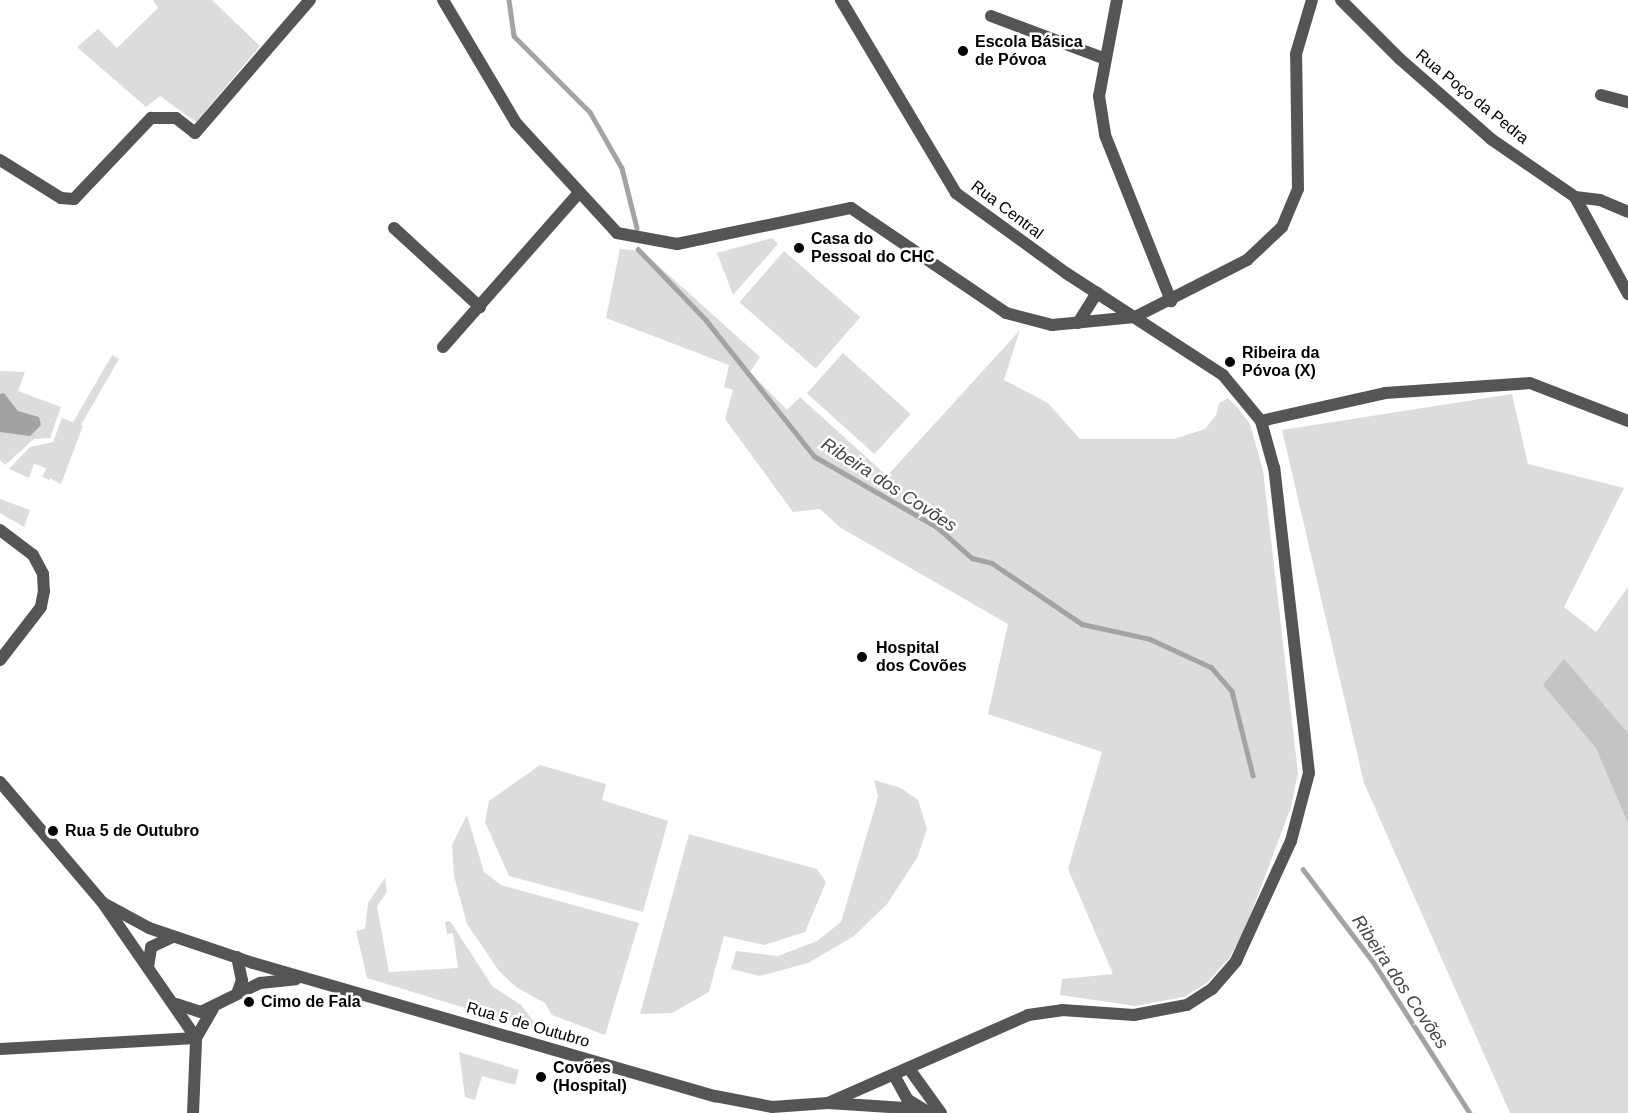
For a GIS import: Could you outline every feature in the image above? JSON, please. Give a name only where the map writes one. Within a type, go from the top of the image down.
[{"type":"street","points":[[0,160],[62,198],[74,199],[151,118],[176,118],[195,133],[310,0]]},
{"type":"street","points":[[443,0],[516,123],[578,194],[617,233],[677,244],[851,208],[1006,313],[1038,324],[1135,318],[1247,260],[1282,226],[1298,189],[1296,54],[1311,0]]},
{"type":"street","name":"Rua Central","points":[[841,0],[956,193],[1097,293],[1223,375],[1261,421]]},
{"type":"street","points":[[1117,0],[1103,58],[1099,96],[1105,135],[1171,301]]},
{"type":"street","name":"Rua Poço da Pedra","points":[[1341,0],[1400,59],[1491,139],[1575,197],[1600,200],[1628,212]]},
{"type":"street","points":[[991,16],[1103,58]]},
{"type":"street","points":[[1601,95],[1628,102]]},
{"type":"street","points":[[443,347],[578,194]]},
{"type":"street","points":[[1575,197],[1628,294]]},
{"type":"street","points":[[394,228],[480,307]]},
{"type":"street","points":[[1078,323],[1097,293]]},
{"type":"street","points":[[1261,421],[1385,393],[1530,383],[1628,421]]},
{"type":"street","name":"Rua 5 de Outubro","points":[[237,957],[744,1103],[795,1108],[828,1103],[895,1077],[997,1025],[1028,1015],[1062,1010],[1134,1015],[1187,1005],[1212,989],[1250,936],[1291,841],[1309,773],[1274,468],[1261,421]]},
{"type":"street","points":[[0,530],[33,555],[43,574],[44,591],[41,608],[0,660]]},
{"type":"street","points":[[0,782],[103,903],[173,1002],[196,1039]]},
{"type":"street","points":[[103,903],[172,936],[237,957],[242,980],[238,992],[213,1008],[195,1012],[173,1002]]},
{"type":"street","points":[[148,967],[151,947],[172,936]]},
{"type":"street","name":"Rua 5 de Outubro","points":[[238,992],[260,983],[309,979]]},
{"type":"street","points":[[193,1113],[196,1039],[213,1008]]},
{"type":"street","points":[[0,1049],[172,1037],[196,1039]]},
{"type":"street","points":[[910,1070],[941,1113]]},
{"type":"street","points":[[895,1077],[901,1092],[926,1111]]},
{"type":"street","points":[[828,1103],[926,1111]]},
{"type":"shaded area","points":[[153,0],[212,0],[260,46],[196,122],[160,96],[146,107],[77,47],[98,29],[117,48],[158,8]]},
{"type":"shaded area","points":[[772,238],[778,244],[733,295],[717,253]]},
{"type":"shaded area","points":[[620,249],[642,251],[760,357],[750,372],[787,410],[800,397],[887,476],[1020,330],[1004,380],[1048,403],[1080,439],[1174,439],[1205,429],[1216,415],[1219,403],[1228,398],[1238,408],[1250,424],[1263,470],[1298,773],[1291,807],[1247,924],[1230,957],[1207,983],[1184,997],[1135,1006],[1060,995],[1062,979],[1113,974],[1068,869],[1102,752],[988,714],[1008,624],[841,528],[820,509],[793,512],[725,419],[733,390],[724,387],[729,365],[606,318]]},
{"type":"shaded area","points":[[784,251],[860,317],[816,369],[739,302]]},
{"type":"shaded area","points":[[843,353],[911,414],[874,454],[807,393]]},
{"type":"shaded area","points":[[112,355],[119,359],[49,480],[42,476]]},
{"type":"shaded area","points":[[0,371],[25,372],[18,391],[61,407],[50,438],[34,439],[5,465],[0,460]]},
{"type":"shaded area","points":[[4,393],[18,411],[39,417],[41,425],[30,436],[0,432],[0,394]]},
{"type":"shaded area","points":[[1512,394],[1528,464],[1624,488],[1564,607],[1596,632],[1628,587],[1628,1113],[1510,1113],[1364,783],[1282,430]]},
{"type":"shaded area","points":[[62,418],[83,426],[61,484],[44,475],[46,468],[34,464],[29,478],[9,469],[30,447],[53,442]]},
{"type":"shaded area","points":[[0,499],[30,510],[24,527],[0,513]]},
{"type":"shaded area","points":[[540,765],[606,784],[602,800],[668,821],[643,912],[509,876],[485,822],[489,801]]},
{"type":"shaded area","points":[[874,780],[901,788],[918,800],[927,829],[917,858],[887,904],[854,936],[808,963],[760,976],[731,969],[736,951],[778,956],[817,941],[841,922],[878,797]]},
{"type":"shaded area","points":[[467,815],[484,872],[501,885],[639,923],[605,1035],[552,1015],[545,1003],[516,987],[499,971],[467,924],[454,876],[452,845]]},
{"type":"shaded area","points":[[689,834],[817,869],[826,882],[805,932],[764,945],[724,936],[709,992],[672,1013],[640,1014]]},
{"type":"shaded area","points":[[385,878],[387,892],[377,906],[389,972],[458,968],[453,933],[447,934],[445,922],[450,921],[492,986],[521,1005],[534,1022],[534,1029],[367,978],[356,931],[365,929],[368,903]]},
{"type":"shaded area","points":[[459,1052],[519,1070],[515,1085],[482,1076],[475,1100],[465,1097]]},
{"type":"building","points":[[1564,659],[1628,733],[1628,823],[1596,748],[1543,685]]},
{"type":"waterway","name":"Ribeira dos Covões","points":[[509,0],[514,36],[590,112],[622,168],[637,228]]},
{"type":"waterway","name":"Ribeira dos Covões","points":[[638,249],[706,320],[814,456],[937,527],[972,558],[992,563],[1082,624],[1150,639],[1211,667],[1232,691],[1253,775]]},
{"type":"waterway","name":"Ribeira dos Covões","points":[[1303,869],[1374,963],[1470,1113]]},
{"type":"place","name":"Escola Básica de Póvoa","points":[[963,51]]},
{"type":"place","name":"Casa do Pessoal do CHC","points":[[799,248]]},
{"type":"place","name":"Ribeira da Póvoa (X)","points":[[1230,362]]},
{"type":"place","name":"Hospital dos Covões","points":[[862,657]]},
{"type":"place","name":"Rua 5 de Outubro","points":[[53,831]]},
{"type":"place","name":"Cimo de Fala","points":[[249,1002]]},
{"type":"place","name":"Covões (Hospital)","points":[[541,1077]]}]
